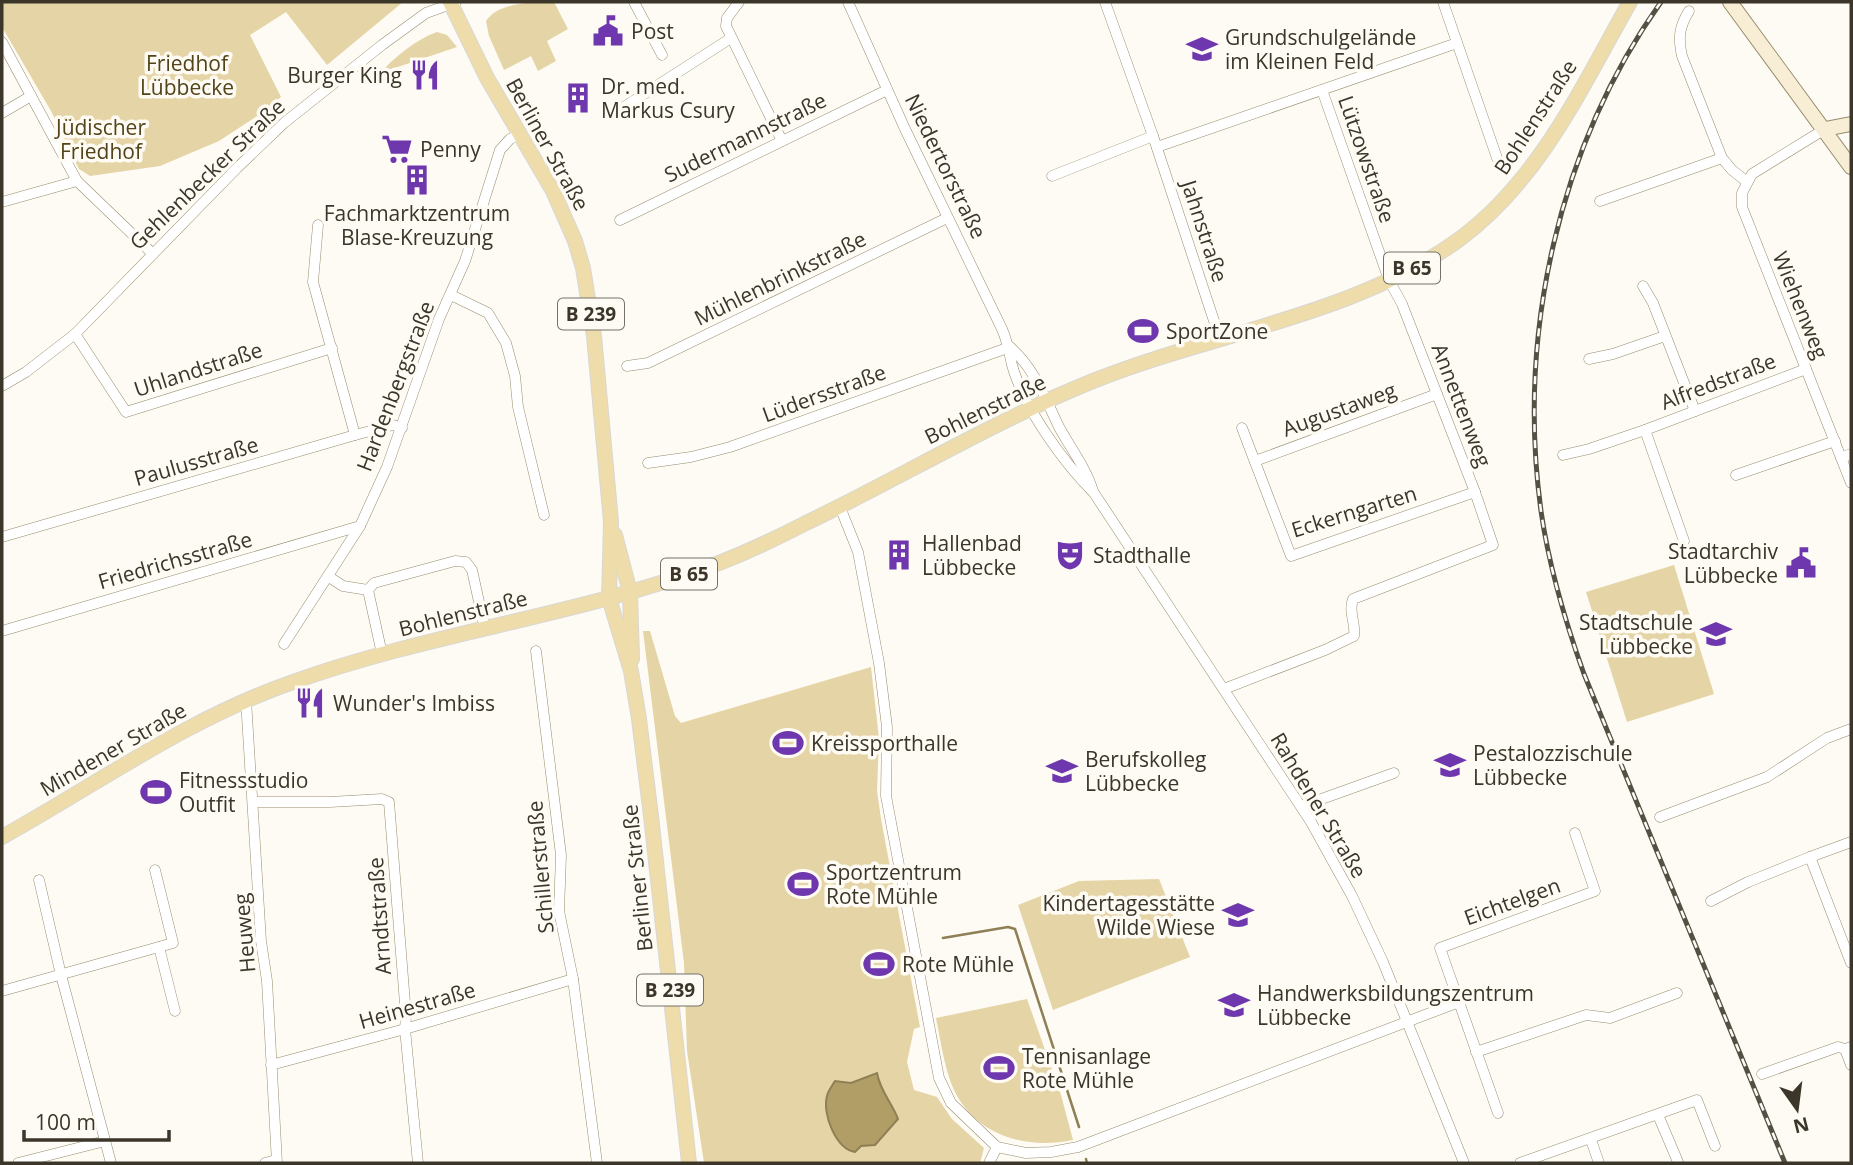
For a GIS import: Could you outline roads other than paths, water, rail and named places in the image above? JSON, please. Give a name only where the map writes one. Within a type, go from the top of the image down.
[{"type":"main road","name":"Berliner Straße","points":[[452,2],[487,78],[553,191],[575,240],[583,268],[594,336],[611,522],[609,598],[631,671]]},
{"type":"main road","name":"Bohlenstraße","points":[[246,700],[292,682],[382,654],[609,598],[735,557],[840,507],[1015,415],[1067,392],[1138,364],[1339,301],[1389,280],[1432,258],[1461,238],[1485,219],[1524,179],[1558,128],[1630,2]]},
{"type":"main road","name":"Berliner Straße","points":[[611,522],[630,592],[631,671],[652,816],[689,1163]]},
{"type":"main road","name":"Mindener Straße","points":[[2,837],[162,741],[246,700]]},
{"type":"street","name":"Gehlenbecker Straße","points":[[2,386],[26,372],[75,334],[284,124],[426,13],[452,2]]},
{"type":"street","points":[[634,2],[662,55]]},
{"type":"street","points":[[739,2],[727,18],[726,26],[782,141]]},
{"type":"street","name":"Niedertorstraße","points":[[848,2],[947,218],[1010,347],[1012,365],[1031,408]]},
{"type":"street","name":"Jahnstraße","points":[[1105,2],[1157,147],[1220,339]]},
{"type":"street","points":[[1443,2],[1502,166]]},
{"type":"street","points":[[1730,2],[1851,167]]},
{"type":"street","points":[[1689,11],[1680,25],[1678,42],[1682,56],[1722,158],[1746,181],[1759,169],[1825,129],[1851,124]]},
{"type":"street","points":[[613,114],[731,38]]},
{"type":"street","points":[[2,42],[77,181],[153,254]]},
{"type":"street","name":"Lützowstraße","points":[[1157,147],[1457,43]]},
{"type":"street","name":"Sudermannstraße","points":[[620,220],[887,90]]},
{"type":"street","name":"Lützowstraße","points":[[1322,90],[1389,280]]},
{"type":"street","points":[[2,113],[32,96]]},
{"type":"street","name":"Hardenbergstraße","points":[[284,645],[360,526],[402,428],[439,320],[465,261],[500,150],[510,139],[521,133]]},
{"type":"street","points":[[1052,176],[1153,136]]},
{"type":"street","points":[[1601,201],[1722,158]]},
{"type":"street","points":[[2,202],[77,181]]},
{"type":"street","name":"Wiehenweg","points":[[1746,181],[1742,193],[1742,207],[1835,441],[1846,456],[1851,483]]},
{"type":"street","name":"Mühlenbrinkstraße","points":[[627,366],[648,363],[947,218]]},
{"type":"street","points":[[318,225],[313,282],[355,435]]},
{"type":"street","name":"Annettenweg","points":[[1224,689],[1354,636],[1355,628],[1349,607],[1353,599],[1493,545],[1402,304],[1389,280]]},
{"type":"street","points":[[1643,286],[1695,411]]},
{"type":"street","points":[[451,295],[488,313],[506,343],[544,515]]},
{"type":"street","name":"Uhlandstraße","points":[[75,334],[126,412],[332,348]]},
{"type":"street","points":[[1589,359],[1613,354],[1665,336]]},
{"type":"street","name":"Niedertorstraße","points":[[1010,347],[1024,359],[1047,401]]},
{"type":"street","name":"Lüdersstraße","points":[[648,463],[691,457],[730,447],[1010,347]]},
{"type":"street","name":"Alfredstraße","points":[[1563,455],[1645,430],[1806,369]]},
{"type":"street","name":"Augustaweg","points":[[1255,461],[1437,394]]},
{"type":"street","name":"Rahdener Straße","points":[[1047,401],[1089,477],[1094,493]]},
{"type":"street","name":"Rahdener Straße","points":[[1031,408],[1082,481],[1094,493],[1302,806],[1356,904],[1408,1021],[1464,1163]]},
{"type":"street","name":"Paulusstraße","points":[[2,537],[355,435],[393,425],[402,428]]},
{"type":"street","name":"Eckerngarten","points":[[1242,428],[1291,556],[1475,492]]},
{"type":"street","name":"Alfredstraße","points":[[1645,430],[1684,541]]},
{"type":"street","points":[[1737,475],[1835,441]]},
{"type":"street","points":[[840,507],[858,552],[879,663],[887,727],[886,796],[939,1078],[951,1103],[997,1147],[1026,1153],[1051,1153],[1078,1147],[1459,1002]]},
{"type":"street","name":"Friedrichsstraße","points":[[2,631],[360,526]]},
{"type":"street","points":[[368,590],[374,583],[455,561],[466,562],[471,570],[485,629]]},
{"type":"street","points":[[329,577],[343,586],[368,590]]},
{"type":"street","points":[[368,590],[382,654]]},
{"type":"street","name":"Schillerstraße","points":[[536,651],[561,855],[559,911],[573,979],[597,1163]]},
{"type":"street","name":"Heuweg","points":[[246,700],[261,941],[267,981],[277,1162]]},
{"type":"street","points":[[1660,817],[1767,777],[1827,738],[1851,729]]},
{"type":"street","points":[[1302,806],[1394,773]]},
{"type":"street","name":"Arndtstraße","points":[[254,802],[382,799],[389,802],[405,1030],[418,1163]]},
{"type":"street","name":"Eichtelgen","points":[[1498,1113],[1440,948],[1595,891],[1575,833]]},
{"type":"street","points":[[1712,901],[1748,882],[1851,842]]},
{"type":"street","points":[[1810,857],[1851,963]]},
{"type":"street","points":[[2,991],[173,943],[155,870]]},
{"type":"street","points":[[39,880],[61,975],[111,1163]]},
{"type":"street","points":[[159,947],[175,1011]]},
{"type":"street","name":"Heinestraße","points":[[271,1065],[405,1030],[573,979]]},
{"type":"street","points":[[1476,1052],[1586,1015],[1610,1018],[1677,993]]},
{"type":"street","points":[[1762,1074],[1838,1047],[1848,1048],[1851,1065]]},
{"type":"street","points":[[1520,1163],[1591,1140],[1697,1100],[1715,1146]]},
{"type":"street","points":[[1658,1115],[1678,1162]]},
{"type":"street","points":[[18,1163],[105,1140]]},
{"type":"street","points":[[1591,1140],[1600,1163]]},
{"type":"street","points":[[989,1163],[997,1147]]},
{"type":"street","points":[[265,1163],[277,1162]]},
{"type":"waterway","points":[[943,938],[1008,927],[1015,929],[1079,1127]]},
{"type":"waterway","points":[[1086,1159],[1087,1163]]},
{"type":"railway","points":[[1661,2],[1625,58],[1595,118],[1571,180],[1553,245],[1541,311],[1535,378],[1535,445],[1541,511],[1558,594],[1584,674],[1785,1163]]},
{"type":"place","name":"Post","points":[[608,31]]},
{"type":"place","name":"Grundschulgelände im Kleinen Feld","points":[[1202,49]]},
{"type":"place","name":"Burger King","points":[[425,75]]},
{"type":"place","name":"Dr. med. Markus Csury","points":[[578,98]]},
{"type":"place","name":"Penny","points":[[397,149]]},
{"type":"place","name":"Fachmarktzentrum Blase-Kreuzung","points":[[417,180]]},
{"type":"place","name":"SportZone","points":[[1143,331]]},
{"type":"place","name":"Hallenbad Lübbecke","points":[[899,555]]},
{"type":"place","name":"Stadthalle","points":[[1070,555]]},
{"type":"place","name":"Stadtarchiv Lübbecke","points":[[1801,563]]},
{"type":"place","name":"Stadtschule Lübbecke","points":[[1716,634]]},
{"type":"place","name":"Wunder's Imbiss","points":[[310,703]]},
{"type":"place","name":"Kreissporthalle","points":[[788,743]]},
{"type":"place","name":"Pestalozzischule Lübbecke","points":[[1450,765]]},
{"type":"place","name":"Berufskolleg Lübbecke","points":[[1062,771]]},
{"type":"place","name":"Fitnessstudio Outfit","points":[[156,792]]},
{"type":"place","name":"Sportzentrum Rote Mühle","points":[[803,884]]},
{"type":"place","name":"Kindertagesstätte Wilde Wiese","points":[[1238,915]]},
{"type":"place","name":"Rote Mühle","points":[[879,964]]},
{"type":"place","name":"Handwerksbildungszentrum Lübbecke","points":[[1234,1005]]},
{"type":"place","name":"Tennisanlage Rote Mühle","points":[[999,1068]]},
{"type":"park label","name":"Friedhof Lübbecke","points":[[187,75]]},
{"type":"park label","name":"Jüdischer Friedhof","points":[[101,139]]}]
